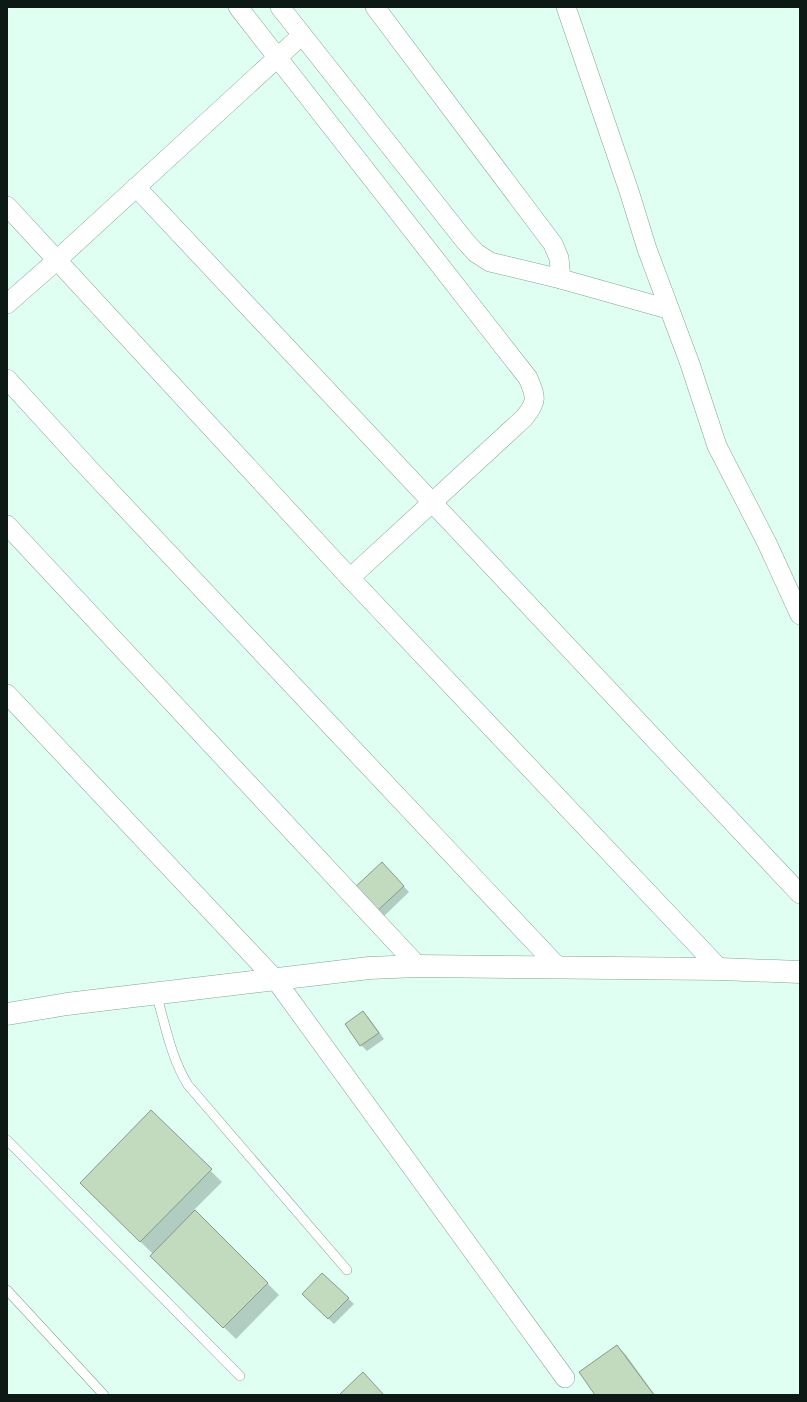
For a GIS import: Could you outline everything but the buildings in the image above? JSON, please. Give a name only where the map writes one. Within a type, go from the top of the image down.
[{"type":"main road","points":[[7,1014],[67,1004],[369,968],[418,966],[720,969],[800,972]]},
{"type":"street","points":[[238,7],[528,378],[535,394],[533,408],[524,418],[350,578]]},
{"type":"street","points":[[280,7],[464,241],[476,253],[490,262],[561,279],[668,310]]},
{"type":"street","points":[[375,7],[553,244],[559,258],[561,279]]},
{"type":"street","points":[[566,7],[630,191],[647,249],[668,310],[690,364],[717,446],[767,543],[800,615]]},
{"type":"street","points":[[7,304],[136,188],[302,35]]},
{"type":"street","points":[[136,188],[800,894]]},
{"type":"street","points":[[7,206],[350,578],[720,969]]},
{"type":"street","points":[[7,379],[90,470],[559,968]]},
{"type":"street","points":[[7,525],[418,966]]},
{"type":"street","points":[[7,694],[275,979],[565,1378]]},
{"type":"lane","points":[[156,993],[180,1073],[188,1085],[347,1270]]},
{"type":"lane","points":[[7,1140],[240,1376]]},
{"type":"lane","points":[[7,1290],[104,1395]]}]
